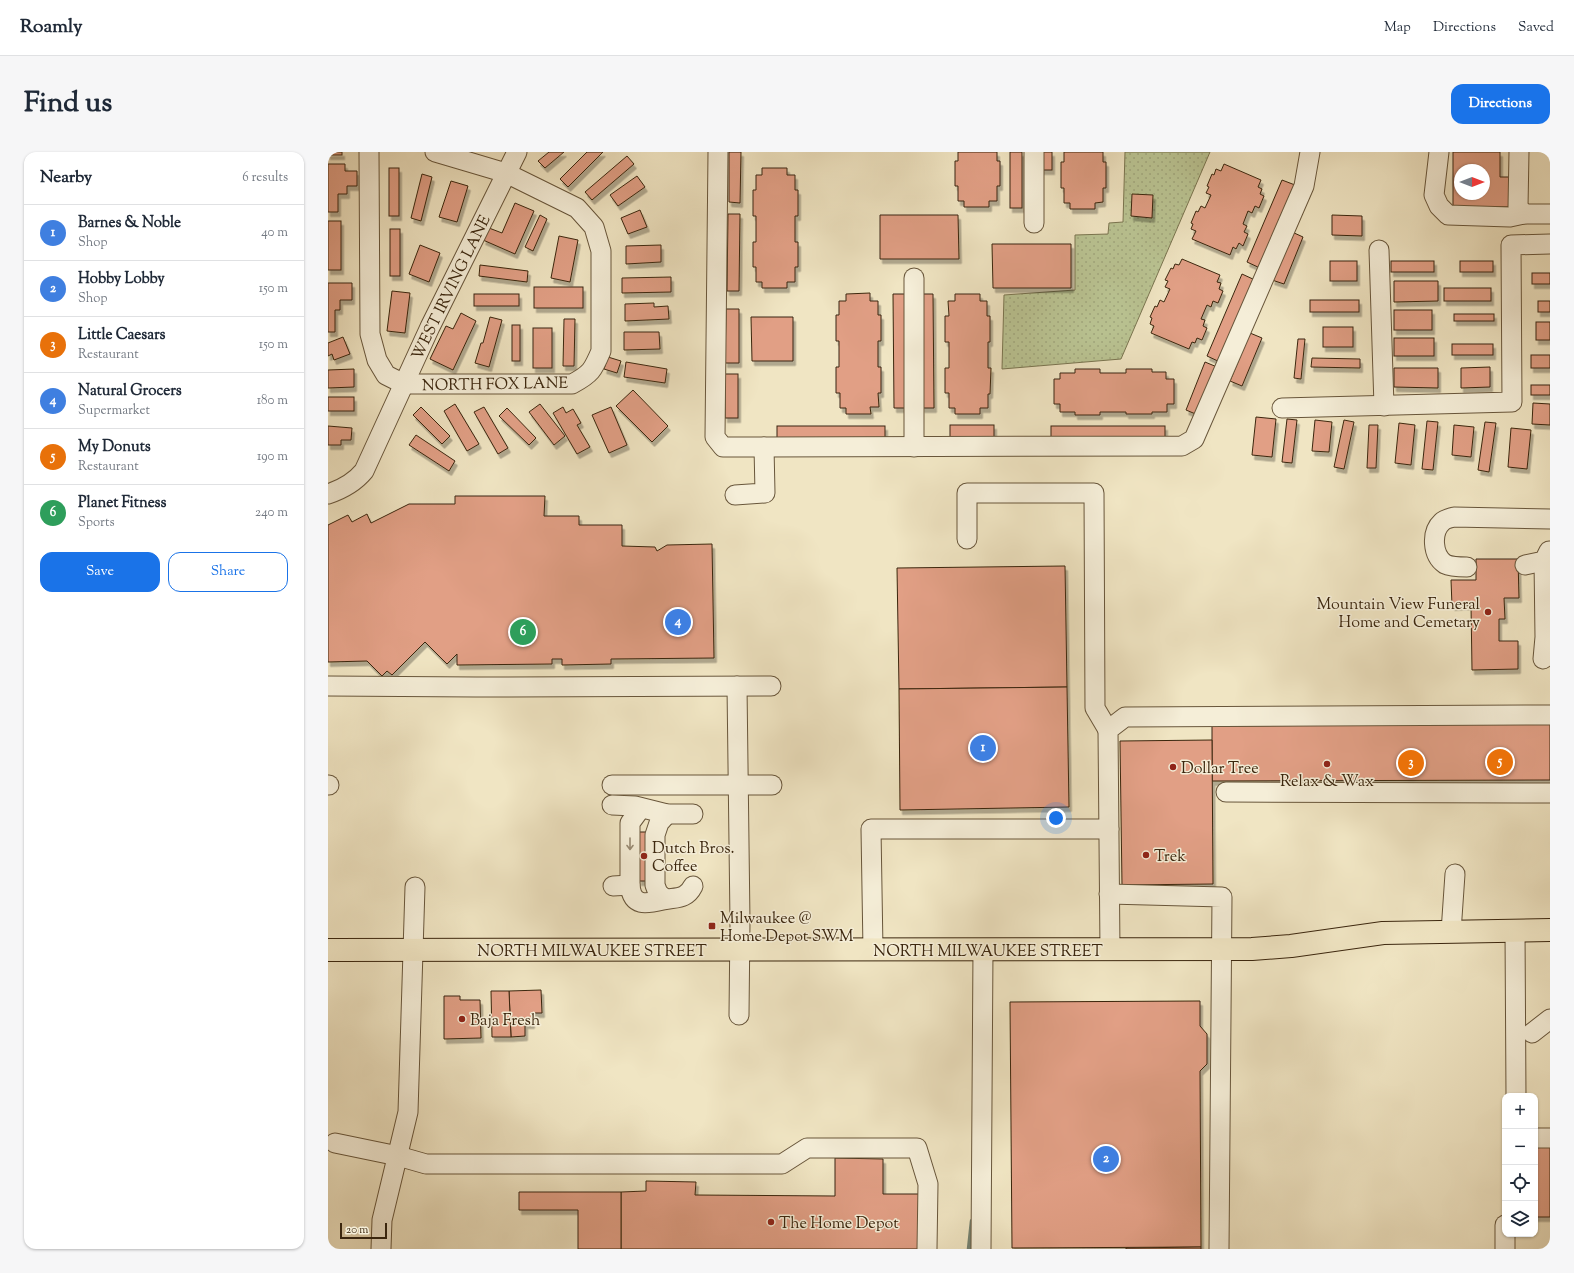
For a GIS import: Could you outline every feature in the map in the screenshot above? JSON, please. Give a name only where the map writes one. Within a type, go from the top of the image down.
[{"type":"main road","name":"NORTH MILWAUKEE STREET","points":[[328,950],[1222,949],[1291,946],[1383,932],[1550,930]]},
{"type":"street","points":[[369,152],[370,334],[377,360],[386,375],[404,384]]},
{"type":"street","name":"NORTH FOX LANE","points":[[404,384],[572,384],[588,376],[596,365],[601,351],[602,251],[594,227],[577,208],[506,173],[435,152]]},
{"type":"street","name":"WEST IRVING LANE","points":[[328,494],[341,490],[357,480],[364,471],[404,384],[517,152]]},
{"type":"street","points":[[718,152],[715,437],[723,447],[1182,446],[1194,439],[1304,186],[1310,152]]},
{"type":"street","points":[[1034,152],[1034,223]]},
{"type":"street","points":[[1439,152],[1434,195],[1439,206],[1448,216],[1510,217],[1524,214],[1550,214]]},
{"type":"street","points":[[1519,152],[1518,207],[1524,214]]},
{"type":"street","points":[[1282,408],[1512,402],[1511,245],[1550,244]]},
{"type":"street","points":[[1379,250],[1384,406]]},
{"type":"street","points":[[914,278],[914,447]]},
{"type":"street","points":[[735,494],[765,493],[764,447]]},
{"type":"street","points":[[967,539],[967,493],[1094,493],[1095,708],[1108,730],[1110,950]]},
{"type":"street","points":[[1467,568],[1446,564],[1438,557],[1434,540],[1443,521],[1454,518],[1550,519]]},
{"type":"street","points":[[1525,565],[1547,556],[1547,637],[1543,659]]},
{"type":"street","points":[[328,686],[476,688],[771,686]]},
{"type":"street","points":[[737,686],[740,950],[739,1014]]},
{"type":"street","points":[[1108,730],[1125,717],[1550,715]]},
{"type":"street","points":[[612,785],[772,784]]},
{"type":"street","points":[[1226,792],[1550,793]]},
{"type":"street","points":[[612,805],[635,806],[668,814],[693,814]]},
{"type":"street","points":[[641,808],[630,823],[622,886],[631,893],[634,899],[640,902],[654,903],[665,899],[682,898],[690,893],[693,886]]},
{"type":"street","points":[[665,899],[658,893],[655,885],[655,836],[659,823],[668,814]]},
{"type":"street","points":[[873,950],[871,829],[1108,829]]},
{"type":"street","points":[[1451,932],[1455,874]]},
{"type":"street","points":[[381,1249],[382,1220],[408,1112],[415,887]]},
{"type":"street","points":[[1109,894],[1222,897],[1219,1249]]},
{"type":"street","points":[[1515,930],[1516,1093]]},
{"type":"street","points":[[981,1249],[983,950]]},
{"type":"street","points":[[1532,1033],[1550,1019]]},
{"type":"street","points":[[1538,1138],[1550,1138]]},
{"type":"street","points":[[335,1143],[398,1156],[426,1164],[782,1164],[807,1148],[917,1148],[928,1184],[927,1249]]},
{"type":"street","points":[[1505,1237],[1505,1249]]},
{"type":"green space","points":[[1125,152],[1210,152],[1121,359],[1002,369],[1004,295],[1075,290],[1075,235],[1108,234],[1109,223],[1123,222]]},
{"type":"building","points":[[328,152],[342,152],[342,155],[328,155]]},
{"type":"building","points":[[549,152],[564,152],[545,168],[538,161]]},
{"type":"building","points":[[587,152],[603,152],[568,187],[560,179]]},
{"type":"building","points":[[729,152],[741,152],[740,203],[729,202]]},
{"type":"building","points":[[958,152],[997,152],[997,161],[1000,161],[1000,186],[997,186],[997,201],[989,201],[989,207],[964,207],[964,201],[958,201],[958,186],[955,186],[955,161],[958,161]]},
{"type":"building","points":[[1010,152],[1022,152],[1022,208],[1010,208]]},
{"type":"building","points":[[1040,152],[1052,152],[1052,170],[1040,170]]},
{"type":"building","points":[[1064,152],[1103,152],[1103,162],[1106,162],[1106,188],[1103,188],[1103,202],[1095,203],[1095,209],[1070,209],[1070,203],[1064,203],[1064,188],[1061,188],[1061,162],[1064,162]]},
{"type":"building","points":[[1453,152],[1500,152],[1500,177],[1512,177],[1512,207],[1453,207]]},
{"type":"building","points":[[627,156],[634,164],[592,200],[585,192]]},
{"type":"building","points":[[328,164],[345,164],[345,171],[357,171],[357,186],[347,186],[347,194],[338,194],[338,212],[328,212]]},
{"type":"building","points":[[1224,164],[1261,180],[1258,187],[1262,189],[1260,194],[1264,196],[1259,208],[1255,206],[1252,213],[1248,211],[1243,224],[1247,226],[1244,232],[1248,234],[1243,246],[1239,243],[1236,249],[1233,247],[1230,255],[1192,239],[1196,231],[1191,229],[1193,224],[1191,223],[1196,211],[1198,212],[1201,206],[1205,208],[1211,195],[1206,193],[1212,174],[1214,175],[1216,169],[1221,171]]},
{"type":"building","points":[[389,168],[399,168],[399,216],[389,216]]},
{"type":"building","points":[[762,168],[787,168],[787,175],[795,175],[795,190],[798,190],[798,216],[795,216],[795,242],[798,242],[798,267],[795,267],[795,282],[787,282],[787,288],[762,288],[762,282],[756,282],[756,267],[753,267],[753,242],[756,242],[756,216],[753,216],[753,190],[756,190],[756,175],[762,175]]},
{"type":"building","points":[[422,174],[432,177],[421,221],[411,218]]},
{"type":"building","points":[[637,176],[645,187],[618,206],[610,195]]},
{"type":"building","points":[[1282,180],[1295,185],[1260,268],[1247,262]]},
{"type":"building","points":[[451,181],[468,186],[457,222],[439,217]]},
{"type":"building","points":[[1132,194],[1153,195],[1152,218],[1131,216]]},
{"type":"building","points":[[515,203],[534,211],[515,254],[483,240],[489,228],[502,233]]},
{"type":"building","points":[[640,210],[647,227],[628,234],[621,218]]},
{"type":"building","points":[[728,214],[740,214],[739,291],[727,291]]},
{"type":"building","points":[[540,215],[547,219],[533,251],[525,247]]},
{"type":"building","points":[[880,215],[958,215],[959,259],[880,259]]},
{"type":"building","points":[[1332,215],[1362,216],[1362,236],[1332,235]]},
{"type":"building","points":[[328,221],[341,221],[341,270],[328,270]]},
{"type":"building","points":[[390,229],[400,229],[400,276],[390,276]]},
{"type":"building","points":[[1292,232],[1303,237],[1284,284],[1272,280]]},
{"type":"building","points":[[559,236],[578,240],[570,282],[551,278]]},
{"type":"building","points":[[992,244],[1071,244],[1071,288],[993,288]]},
{"type":"building","points":[[420,245],[440,253],[429,282],[409,274]]},
{"type":"building","points":[[661,245],[661,262],[626,264],[626,246]]},
{"type":"building","points":[[1182,259],[1220,275],[1217,282],[1221,283],[1219,289],[1223,291],[1218,303],[1213,301],[1211,307],[1207,305],[1201,319],[1205,320],[1203,326],[1207,328],[1202,340],[1197,338],[1195,343],[1192,342],[1189,349],[1151,333],[1154,326],[1150,324],[1152,318],[1150,317],[1155,306],[1157,307],[1160,300],[1164,302],[1170,289],[1165,287],[1168,281],[1165,280],[1171,268],[1173,269],[1175,264],[1179,265]]},
{"type":"building","points":[[1330,261],[1357,261],[1357,281],[1330,281]]},
{"type":"building","points":[[1391,261],[1434,261],[1434,272],[1391,272]]},
{"type":"building","points":[[1460,261],[1493,261],[1493,272],[1460,272]]},
{"type":"building","points":[[480,265],[528,271],[527,282],[479,276]]},
{"type":"building","points":[[1532,273],[1550,273],[1550,284],[1532,284]]},
{"type":"building","points":[[1242,274],[1255,280],[1220,362],[1207,356]]},
{"type":"building","points":[[671,277],[671,292],[622,293],[622,278]]},
{"type":"building","points":[[1394,281],[1438,281],[1438,301],[1394,302]]},
{"type":"building","points":[[328,283],[352,283],[352,300],[340,300],[340,310],[335,310],[335,332],[328,332]]},
{"type":"building","points":[[534,287],[583,287],[583,308],[534,308]]},
{"type":"building","points":[[1444,288],[1491,288],[1491,301],[1444,301]]},
{"type":"building","points":[[392,291],[410,293],[405,333],[387,331]]},
{"type":"building","points":[[870,293],[870,301],[878,301],[878,315],[881,315],[881,341],[878,341],[878,367],[881,367],[881,393],[878,393],[879,407],[870,407],[871,414],[846,414],[846,408],[840,408],[840,393],[836,393],[836,367],[839,367],[839,341],[836,341],[836,315],[839,315],[839,301],[846,301],[846,294]]},
{"type":"building","points":[[474,294],[519,294],[519,306],[474,306]]},
{"type":"building","points":[[893,294],[905,294],[905,408],[894,408]]},
{"type":"building","points":[[922,294],[933,294],[934,408],[922,408]]},
{"type":"building","points":[[955,294],[980,294],[980,301],[987,301],[987,316],[990,316],[988,368],[991,368],[990,394],[988,394],[988,408],[980,408],[980,414],[955,414],[955,408],[949,408],[949,393],[945,393],[945,368],[949,368],[949,342],[945,342],[945,316],[949,316],[948,301],[955,301]]},
{"type":"building","points":[[1310,300],[1359,300],[1359,312],[1310,312]]},
{"type":"building","points":[[1538,301],[1550,301],[1550,312],[1538,312]]},
{"type":"building","points":[[654,303],[654,307],[668,306],[669,319],[625,321],[625,304]]},
{"type":"building","points":[[726,309],[739,309],[739,363],[725,363]]},
{"type":"building","points":[[1394,310],[1432,310],[1432,330],[1394,330]]},
{"type":"building","points":[[461,313],[476,321],[453,370],[430,359],[446,326],[453,329]]},
{"type":"building","points":[[1454,314],[1494,314],[1494,321],[1454,321]]},
{"type":"building","points":[[490,317],[502,320],[489,367],[475,363],[481,343],[483,343]]},
{"type":"building","points":[[751,317],[793,317],[793,361],[752,361]]},
{"type":"building","points":[[564,319],[575,319],[574,366],[563,366]]},
{"type":"building","points":[[1536,322],[1550,322],[1550,340],[1536,340]]},
{"type":"building","points":[[512,325],[520,325],[520,361],[512,361]]},
{"type":"building","points":[[1323,327],[1353,327],[1353,347],[1323,347]]},
{"type":"building","points":[[533,328],[552,328],[552,368],[533,368]]},
{"type":"building","points":[[624,332],[659,332],[660,349],[624,350]]},
{"type":"building","points":[[1250,333],[1262,338],[1242,386],[1230,381]]},
{"type":"building","points":[[343,337],[350,354],[334,360],[332,354],[328,356],[328,343]]},
{"type":"building","points":[[1394,338],[1434,338],[1434,356],[1394,356]]},
{"type":"building","points":[[1298,339],[1305,339],[1301,379],[1294,378]]},
{"type":"building","points":[[1452,344],[1493,344],[1493,355],[1452,355]]},
{"type":"building","points":[[1531,355],[1550,355],[1550,368],[1531,368]]},
{"type":"building","points":[[608,357],[621,361],[617,373],[604,369]]},
{"type":"building","points":[[1312,358],[1360,359],[1360,368],[1311,367]]},
{"type":"building","points":[[626,362],[667,369],[665,383],[624,377]]},
{"type":"building","points":[[1205,362],[1217,367],[1198,415],[1186,410]]},
{"type":"building","points":[[1490,367],[1490,387],[1461,388],[1461,368]]},
{"type":"building","points":[[1394,368],[1438,368],[1438,388],[1394,387]]},
{"type":"building","points":[[354,369],[354,387],[328,388],[328,370]]},
{"type":"building","points":[[1075,369],[1100,369],[1100,373],[1126,373],[1126,369],[1152,369],[1152,372],[1166,372],[1166,379],[1174,379],[1174,404],[1167,404],[1167,412],[1152,412],[1152,414],[1100,412],[1100,415],[1075,415],[1075,412],[1060,412],[1060,404],[1054,404],[1054,379],[1060,379],[1060,373],[1075,373]]},
{"type":"building","points":[[725,374],[738,374],[738,418],[725,418]]},
{"type":"building","points":[[1531,385],[1550,385],[1550,395],[1531,395]]},
{"type":"building","points":[[633,390],[668,426],[652,442],[616,406]]},
{"type":"building","points":[[328,397],[354,397],[354,411],[328,411]]},
{"type":"building","points":[[1533,403],[1550,404],[1550,425],[1532,424]]},
{"type":"building","points":[[455,404],[479,444],[467,451],[444,411]]},
{"type":"building","points":[[540,404],[565,436],[554,445],[529,412]]},
{"type":"building","points":[[421,407],[450,436],[442,444],[413,415]]},
{"type":"building","points":[[484,407],[508,448],[498,454],[474,412]]},
{"type":"building","points":[[563,407],[566,413],[573,409],[581,423],[577,425],[590,447],[577,454],[553,413]]},
{"type":"building","points":[[611,407],[627,445],[609,453],[592,415]]},
{"type":"building","points":[[507,408],[536,438],[529,445],[499,416]]},
{"type":"building","points":[[1256,417],[1276,419],[1272,457],[1252,455]]},
{"type":"building","points":[[1287,419],[1297,420],[1292,463],[1282,462]]},
{"type":"building","points":[[1315,420],[1332,422],[1329,452],[1312,451]]},
{"type":"building","points":[[1344,420],[1354,422],[1344,469],[1334,467]]},
{"type":"building","points":[[1427,421],[1438,422],[1433,470],[1422,469]]},
{"type":"building","points":[[1485,422],[1496,423],[1489,472],[1478,470]]},
{"type":"building","points":[[1399,423],[1415,425],[1411,465],[1395,463]]},
{"type":"building","points":[[950,425],[994,425],[994,438],[950,438]]},
{"type":"building","points":[[1369,425],[1378,425],[1376,468],[1367,468]]},
{"type":"building","points":[[1454,425],[1474,427],[1471,457],[1452,455]]},
{"type":"building","points":[[328,426],[352,428],[351,440],[341,440],[341,445],[328,445]]},
{"type":"building","points":[[777,426],[885,426],[885,438],[777,438]]},
{"type":"building","points":[[1051,426],[1165,426],[1165,438],[1051,438]]},
{"type":"building","points":[[1511,428],[1531,430],[1527,469],[1508,467]]},
{"type":"building","points":[[416,435],[455,461],[449,471],[409,445]]},
{"type":"building","points":[[455,496],[545,496],[544,516],[579,516],[579,525],[622,525],[622,546],[655,547],[657,551],[667,545],[712,544],[714,658],[611,659],[611,664],[562,665],[562,659],[552,659],[552,664],[457,665],[457,654],[447,664],[425,642],[392,675],[387,671],[382,676],[367,661],[328,662],[328,525],[348,515],[352,522],[367,514],[371,523],[409,504],[455,504]]},
{"type":"building","name":"Mountain View Funeral Home and Cemetary","points":[[1476,559],[1518,559],[1519,598],[1504,598],[1505,619],[1499,619],[1499,641],[1518,641],[1518,669],[1472,670],[1471,605],[1452,606],[1451,580],[1476,580]]},
{"type":"building","points":[[1065,566],[1067,687],[899,689],[897,568]]},
{"type":"building","points":[[1067,687],[1069,807],[900,810],[899,689]]},
{"type":"building","points":[[1550,724],[1550,780],[1212,781],[1212,726]]},
{"type":"building","points":[[1212,740],[1213,884],[1122,885],[1120,741]]},
{"type":"building","name":"Dutch Bros. Coffee","points":[[639,832],[648,832],[648,881],[639,881]]},
{"type":"building","points":[[541,990],[542,1013],[532,1013],[532,1024],[525,1024],[525,1036],[511,1037],[509,991]]},
{"type":"building","points":[[491,991],[509,991],[511,1037],[492,1037]]},
{"type":"building","name":"Baja Fresh","points":[[444,996],[460,996],[460,1000],[480,1000],[481,1038],[444,1039]]},
{"type":"building","points":[[1200,1001],[1200,1026],[1207,1034],[1207,1064],[1200,1071],[1201,1247],[1012,1248],[1010,1002]]},
{"type":"building","points":[[1538,1143],[1550,1143],[1550,1217],[1538,1217]]},
{"type":"building","name":"The Home Depot","points":[[835,1158],[883,1159],[883,1194],[921,1194],[920,1249],[621,1249],[621,1192],[646,1191],[646,1181],[696,1182],[695,1195],[835,1196]]},
{"type":"building","points":[[519,1192],[621,1192],[621,1249],[578,1249],[578,1210],[519,1210]]},
{"type":"building","points":[[1201,1247],[1201,1249],[1126,1249],[1126,1248]]},
{"type":"waterway","points":[[969,1249],[972,1221]]},
{"type":"place","name":"Mountain View Funeral Home and Cemetary","points":[[1488,612]]},
{"type":"place","name":"Natural Grocers","points":[[678,622]]},
{"type":"place","name":"Planet Fitness","points":[[523,632]]},
{"type":"place","name":"Barnes & Noble","points":[[983,748]]},
{"type":"place","name":"My Donuts","points":[[1500,762]]},
{"type":"place","name":"Little Caesars","points":[[1411,763]]},
{"type":"place","name":"Relax & Wax","points":[[1327,764]]},
{"type":"place","name":"Dollar Tree","points":[[1173,767]]},
{"type":"place","name":"Trek","points":[[1146,855]]},
{"type":"place","name":"Dutch Bros. Coffee","points":[[644,856]]},
{"type":"place","name":"Milwaukee @ Home Depot SWM","points":[[712,926]]},
{"type":"place","name":"Baja Fresh","points":[[462,1019]]},
{"type":"place","name":"Hobby Lobby","points":[[1106,1159]]},
{"type":"place","name":"The Home Depot","points":[[771,1222]]}]
